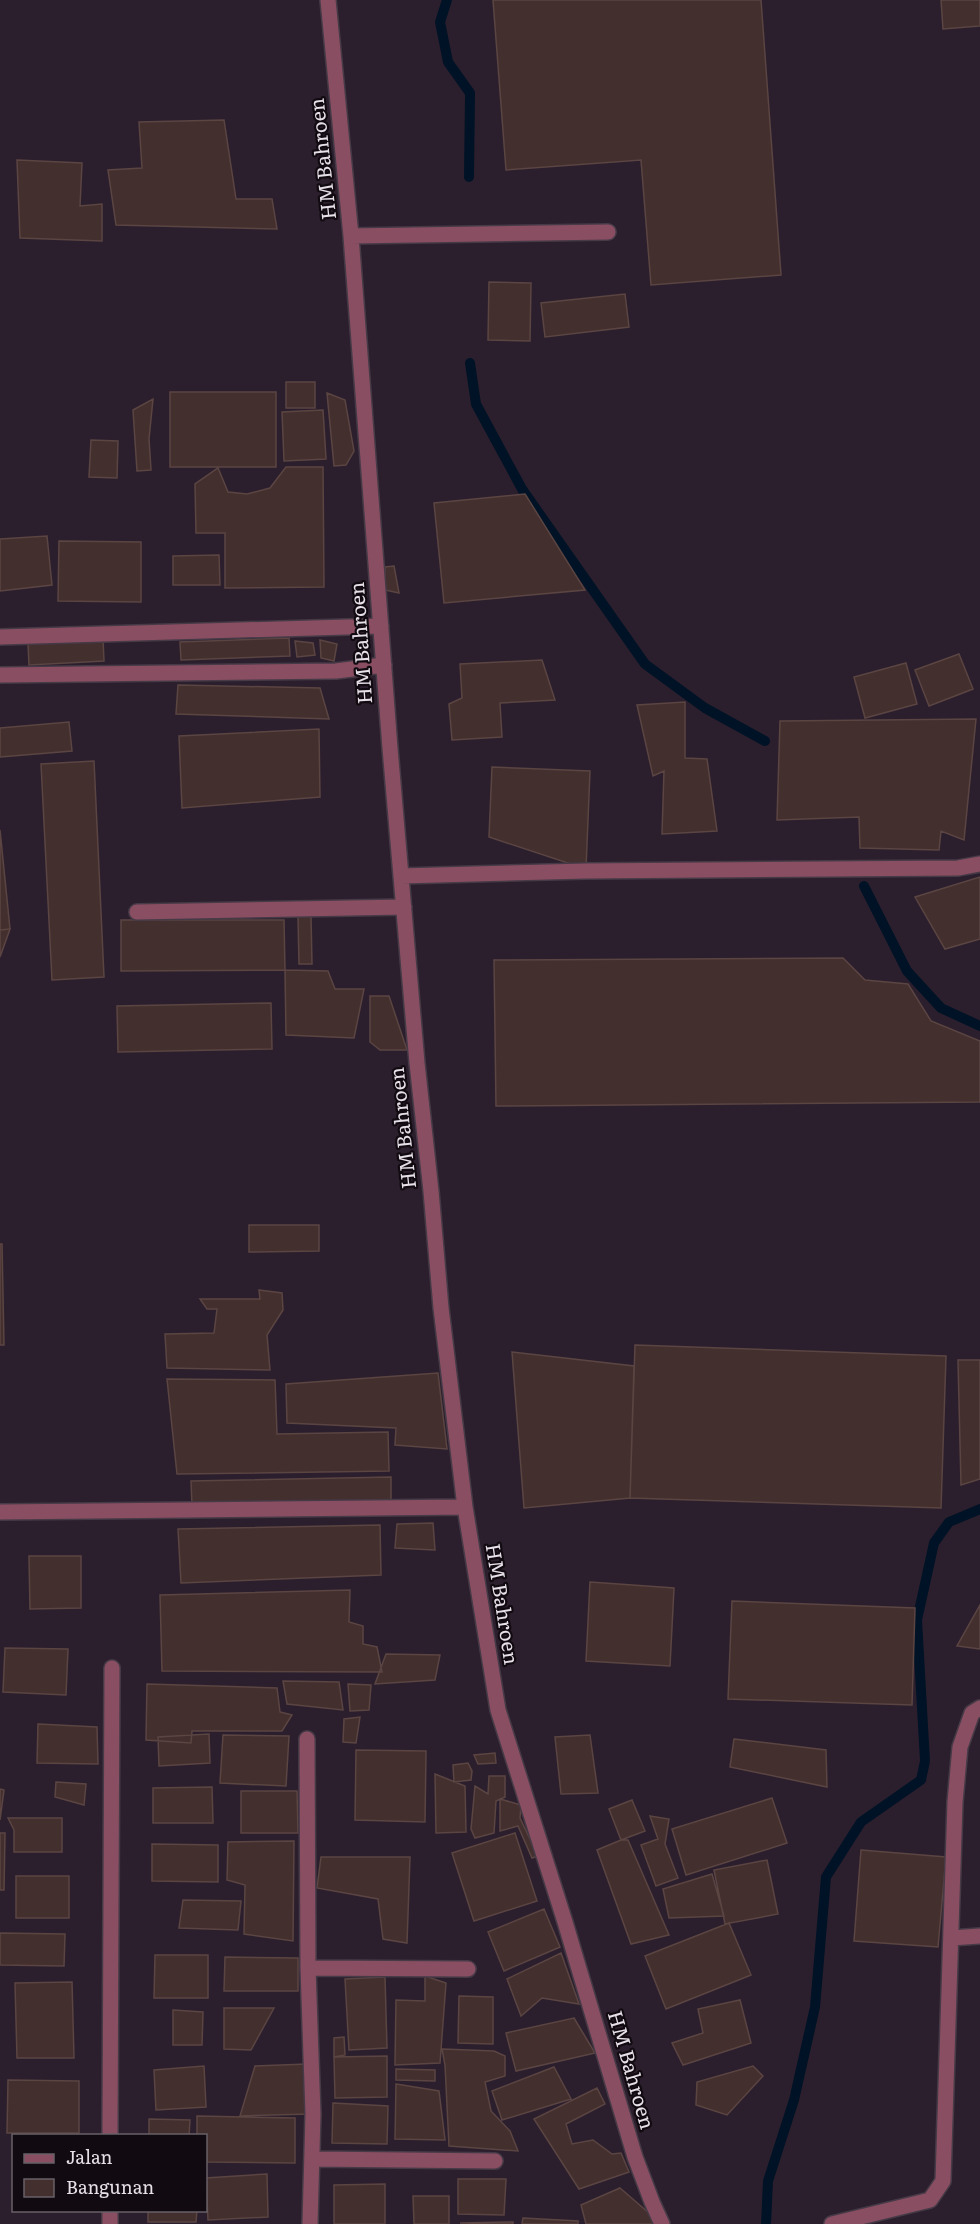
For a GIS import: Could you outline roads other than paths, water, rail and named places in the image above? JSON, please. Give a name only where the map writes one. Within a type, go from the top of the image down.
[{"type":"street","name":"HM Bahroen","points":[[328,0],[351,236],[401,876],[441,1308],[465,1507],[498,1710],[566,1922],[635,2157],[662,2224]]},
{"type":"street","points":[[351,236],[608,232]]},
{"type":"street","points":[[0,637],[381,626]]},
{"type":"street","points":[[0,675],[336,670],[384,665]]},
{"type":"street","points":[[401,876],[586,871],[958,868],[980,864]]},
{"type":"street","points":[[137,912],[404,908]]},
{"type":"street","points":[[0,1512],[465,1507]]},
{"type":"street","points":[[110,2134],[112,1668]]},
{"type":"street","points":[[831,2224],[930,2200],[943,2181],[955,1802],[960,1747],[972,1713],[980,1708]]},
{"type":"street","points":[[307,1739],[308,1968],[313,2159],[310,2224]]},
{"type":"street","points":[[951,1938],[980,1936]]},
{"type":"street","points":[[308,1968],[468,1969]]},
{"type":"street","points":[[313,2159],[495,2161]]},
{"type":"waterway","points":[[447,0],[440,22],[448,62],[470,93],[469,177]]},
{"type":"waterway","points":[[470,363],[476,404],[522,489],[645,664],[705,708],[765,741]]},
{"type":"waterway","points":[[864,886],[907,971],[941,1008],[980,1026]]},
{"type":"waterway","points":[[766,2224],[768,2181],[794,2100],[815,2007],[826,1877],[861,1822],[921,1780],[925,1761],[917,1620],[934,1543],[949,1522],[980,1509]]}]
